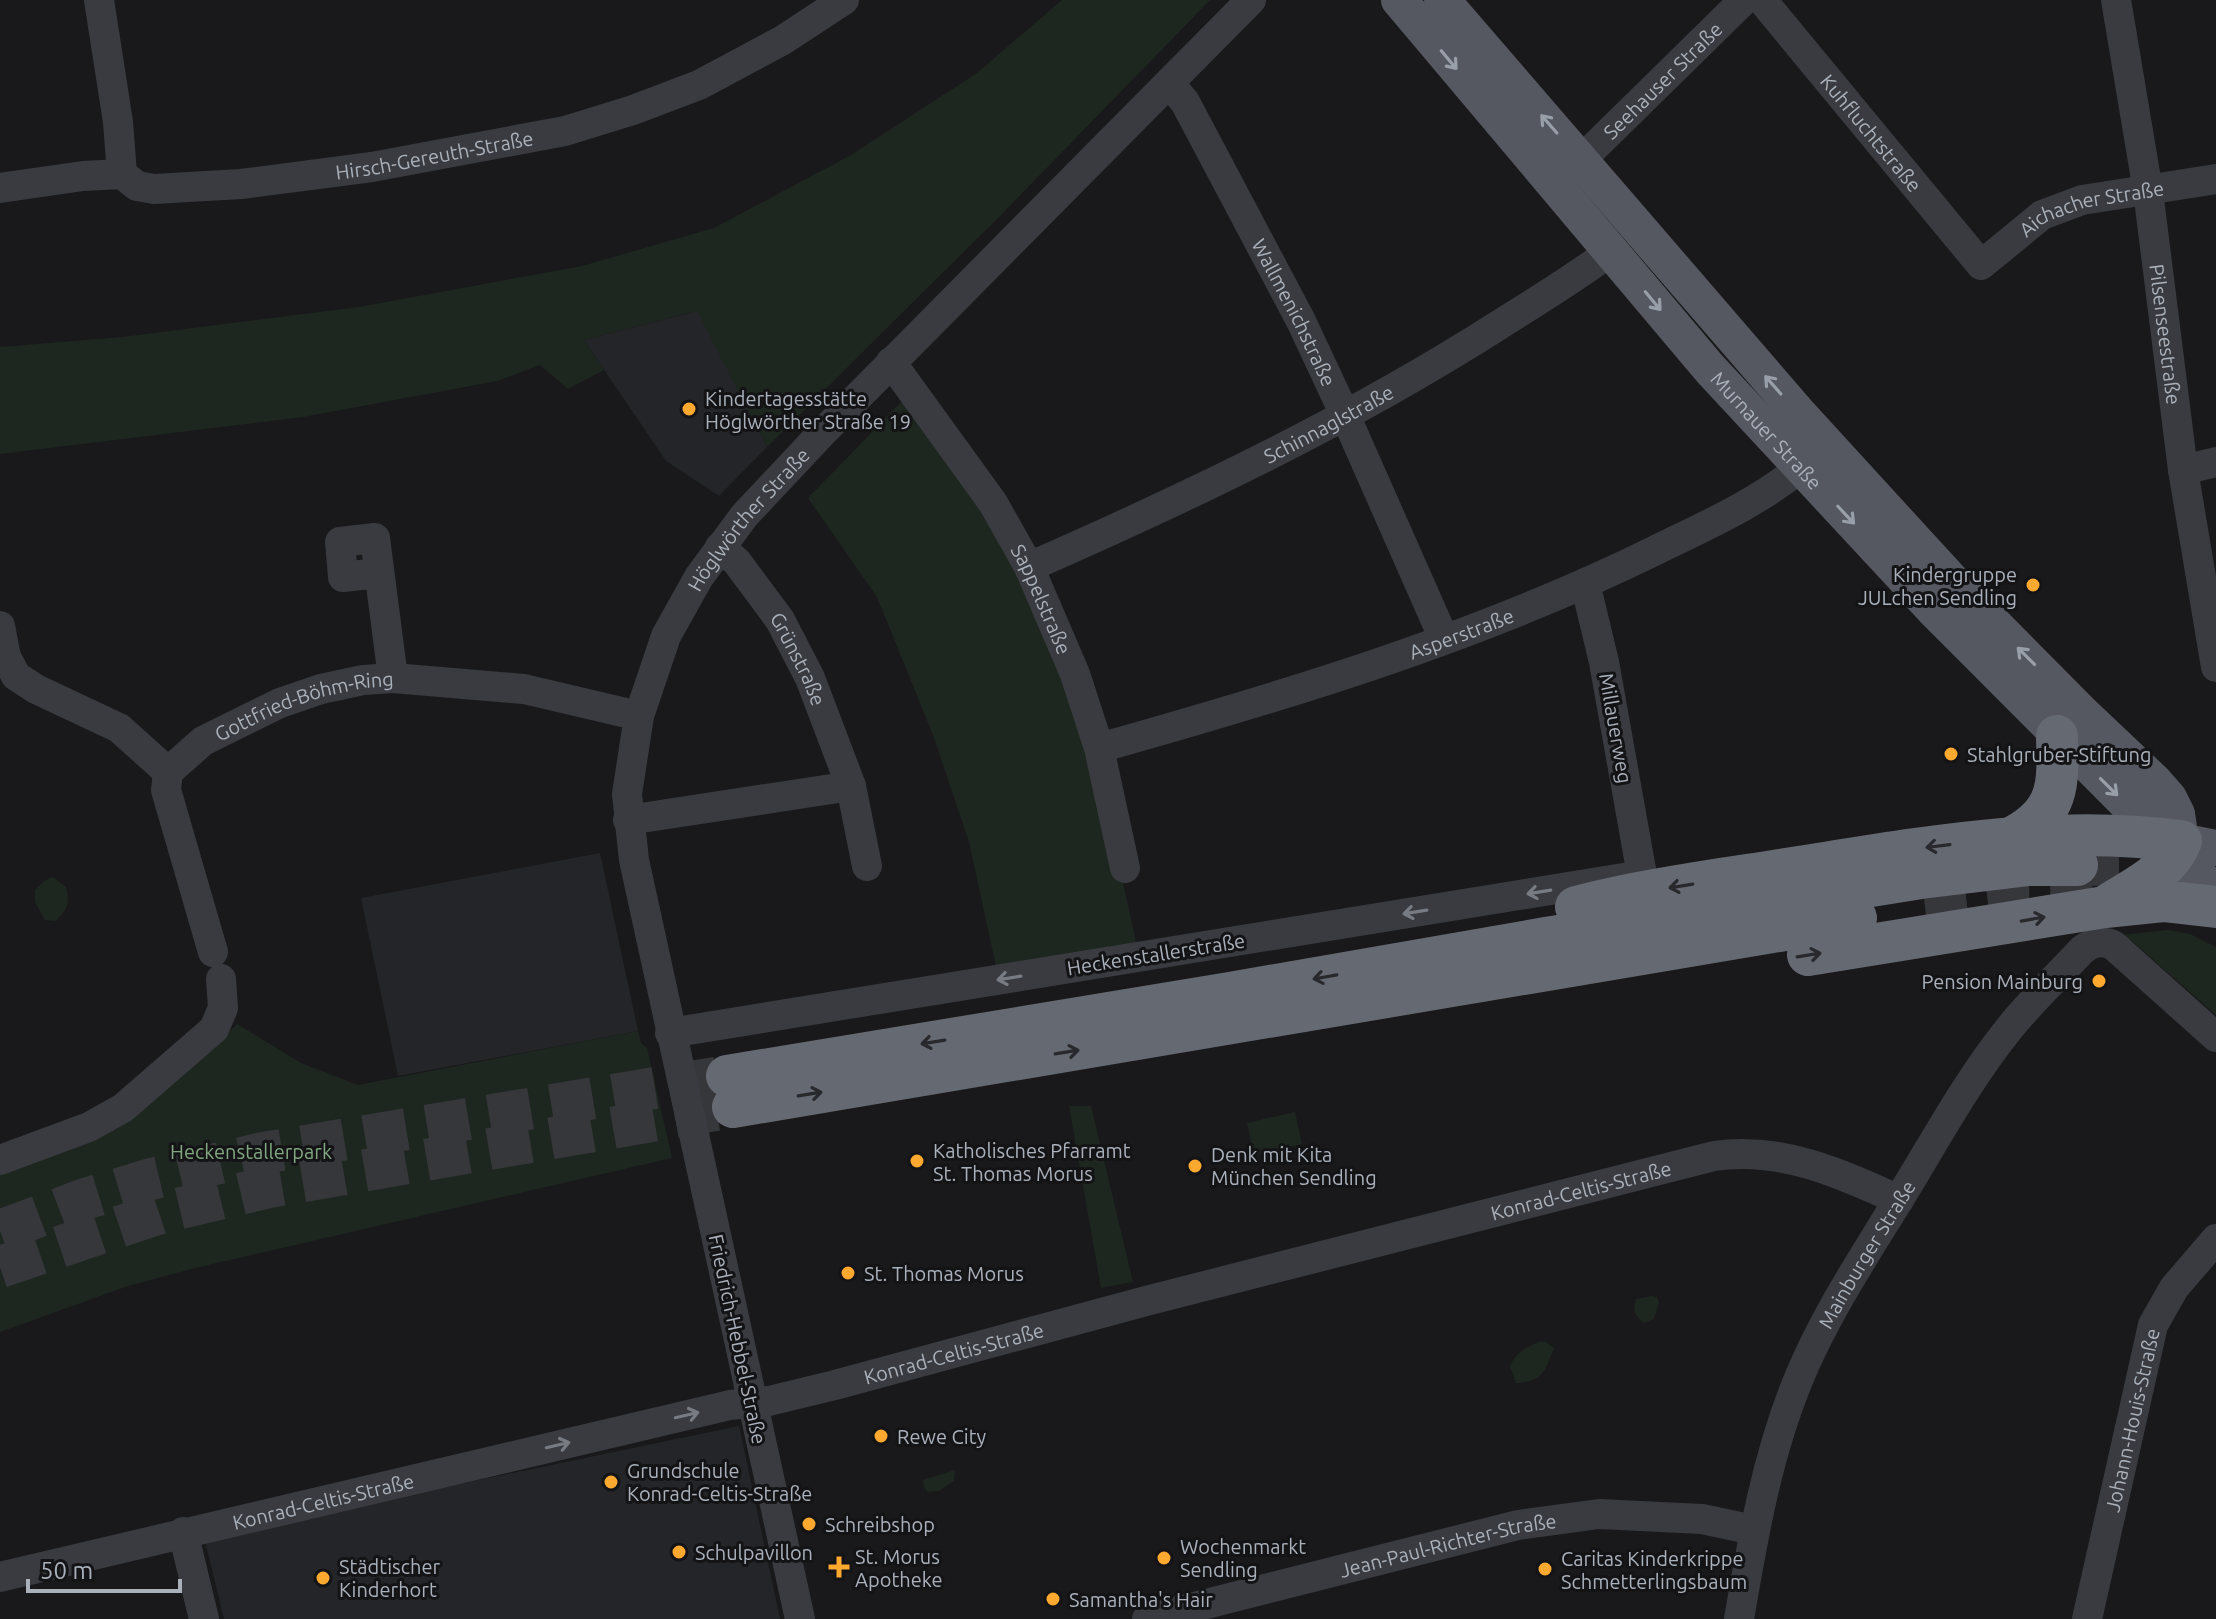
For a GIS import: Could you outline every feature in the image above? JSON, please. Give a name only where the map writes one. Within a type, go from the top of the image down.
[{"type":"highway","points":[[2015,836],[2032,827],[2050,805],[2069,724]]},
{"type":"highway","points":[[1402,964],[1456,939],[1595,902],[1773,871],[2015,836],[2088,834],[2184,845]]},
{"type":"highway","points":[[2101,924],[2184,845]]},
{"type":"highway","points":[[1925,907],[1388,996],[1232,1025],[730,1091],[1546,938],[1975,870],[2077,865]]},
{"type":"highway","points":[[1232,1025],[1435,1011],[1961,932],[2101,924],[2163,901],[2216,907]]},
{"type":"main road","name":"Murnauer Straße","points":[[1399,0],[1710,369],[1902,576],[2069,724]]},
{"type":"main road","name":"Murnauer Straße","points":[[1442,0],[1695,296],[1963,593],[2069,724],[2184,845],[2216,893]]},
{"type":"street","points":[[99,0],[118,122],[122,174]]},
{"type":"street","name":"Hirsch-Gereuth-Straße","points":[[0,188],[83,176],[122,174],[137,186],[154,189],[201,188],[372,167],[565,131],[699,85],[783,40],[844,0]]},
{"type":"street","name":"Höglwörther Straße","points":[[697,1154],[645,918],[628,820],[628,784],[639,716],[666,636],[699,577],[744,516],[891,362],[1251,0]]},
{"type":"street","name":"Seehauser Straße","points":[[1581,160],[1744,0]]},
{"type":"street","name":"Kuhfluchtstraße","points":[[1762,0],[1981,265]]},
{"type":"street","name":"Pilsenseestraße","points":[[2116,0],[2148,191],[2183,470],[2216,667]]},
{"type":"street","name":"Wallmenichstraße","points":[[1169,83],[1185,102],[1301,321],[1444,639]]},
{"type":"street","name":"Aichacher Straße","points":[[1981,265],[2042,215],[2082,200],[2216,179]]},
{"type":"street","name":"Schinnaglstraße","points":[[1029,567],[1217,483],[1345,415],[1451,355],[1611,251]]},
{"type":"street","name":"Sappelstraße","points":[[891,362],[993,503],[1029,567],[1075,674],[1099,748],[1125,868]]},
{"type":"street","points":[[2183,470],[2216,462]]},
{"type":"street","name":"Asperstraße","points":[[1099,748],[1382,663],[1585,583],[1713,522],[1779,485],[1801,467]]},
{"type":"street","name":"Grünstraße","points":[[720,547],[737,562],[780,620],[810,678],[851,786],[867,866]]},
{"type":"street","points":[[379,573],[393,678]]},
{"type":"street","name":"Millauerweg","points":[[1585,583],[1607,677],[1642,875]]},
{"type":"street","points":[[0,626],[6,657],[16,676],[36,689],[119,728],[168,772],[166,790],[217,965],[223,1008],[214,1029],[123,1108],[89,1127],[0,1160]]},
{"type":"street","name":"Gottfried-Böhm-Ring","points":[[168,772],[203,741],[280,703],[321,689],[363,680],[393,678],[524,689],[639,716]]},
{"type":"street","points":[[628,820],[851,786]]},
{"type":"street","name":"Heckenstallerstraße","points":[[670,1033],[1642,875]]},
{"type":"street","points":[[2101,924],[2105,942],[2113,945],[2216,1037]]},
{"type":"street","name":"Mainburger Straße","points":[[1739,1619],[1754,1530],[1773,1453],[1799,1380],[1842,1292],[1984,1063],[2009,1029],[2082,950],[2101,924]]},
{"type":"street","name":"Konrad-Celtis-Straße","points":[[0,1577],[183,1532],[835,1385],[1146,1301],[1714,1156],[1733,1153],[1809,1162],[1899,1200]]},
{"type":"street","name":"Friedrich-Hebbel-Straße","points":[[697,1154],[800,1619]]},
{"type":"street","name":"Johann-Houis-Straße","points":[[2087,1619],[2153,1325],[2174,1288],[2216,1239]]},
{"type":"street","name":"Jean-Paul-Richter-Straße","points":[[1153,1618],[1518,1525],[1599,1514],[1702,1519],[1754,1530]]},
{"type":"street","points":[[183,1532],[204,1619]]},
{"type":"shaded area","name":"Kindertagesstätte Höglwörther Straße 19","points":[[698,311],[767,447],[719,496],[666,461],[584,340]]},
{"type":"shaded area","points":[[600,853],[638,1031],[398,1076],[361,898]]},
{"type":"shaded area","name":"Grundschule Konrad-Celtis-Straße","points":[[739,1426],[780,1619],[224,1619],[204,1537]]},
{"type":"green space","points":[[1062,0],[1210,0],[999,217],[767,447],[697,311],[584,340],[604,370],[568,389],[540,365],[497,381],[303,417],[0,454],[0,347],[123,337],[359,307],[582,266],[714,228],[851,155],[977,73]]},
{"type":"green space","points":[[906,397],[958,466],[1017,571],[1097,764],[1137,947],[997,971],[969,842],[933,735],[877,597],[808,498]]},
{"type":"green space","points":[[53,877],[66,887],[68,898],[65,910],[55,921],[45,920],[35,902],[35,890]]},
{"type":"green space","points":[[2168,930],[2190,934],[2216,947],[2216,1015],[2131,940],[2113,936]]},
{"type":"green space","name":"Heckenstallerpark","points":[[237,1024],[301,1063],[358,1085],[638,1031],[641,1043],[647,1048],[672,1158],[195,1268],[128,1286],[0,1332],[0,1169],[140,1109],[194,1066]]},
{"type":"green space","points":[[1069,1106],[1091,1106],[1133,1282],[1101,1288]]},
{"type":"green space","points":[[1295,1112],[1302,1144],[1254,1155],[1247,1123]]},
{"type":"green space","points":[[1657,1297],[1659,1303],[1654,1319],[1644,1323],[1638,1318],[1634,1306],[1636,1299]]},
{"type":"green space","points":[[1539,1342],[1546,1342],[1554,1348],[1545,1369],[1538,1378],[1516,1383],[1510,1366],[1512,1362],[1522,1351]]},
{"type":"green space","points":[[955,1470],[954,1481],[939,1491],[928,1492],[924,1487],[923,1480]]},
{"type":"tunnel","points":[[2077,865],[2163,864],[2191,867]]},
{"type":"tunnel","points":[[1925,907],[2009,897],[2096,895]]},
{"type":"tunnel","points":[[0,1231],[85,1199],[151,1179],[263,1153],[727,1076]]},
{"type":"tunnel","points":[[0,1267],[160,1213],[269,1187],[733,1107]]},
{"type":"place","name":"Kindertagesstätte Höglwörther Straße 19","points":[[689,409]]},
{"type":"place","name":"Kindergruppe JULchen Sendling","points":[[2033,585]]},
{"type":"place","name":"Stahlgruber-Stiftung","points":[[1951,754]]},
{"type":"place","name":"Pension Mainburg","points":[[2099,981]]},
{"type":"place","name":"Katholisches Pfarramt St. Thomas Morus","points":[[917,1161]]},
{"type":"place","name":"Denk mit Kita München Sendling","points":[[1195,1166]]},
{"type":"place","name":"St. Thomas Morus","points":[[848,1273]]},
{"type":"place","name":"Rewe City","points":[[881,1436]]},
{"type":"place","name":"Grundschule Konrad-Celtis-Straße","points":[[611,1482]]},
{"type":"place","name":"Schreibshop","points":[[809,1524]]},
{"type":"place","name":"Schulpavillon","points":[[679,1552]]},
{"type":"place","name":"Wochenmarkt Sendling","points":[[1164,1558]]},
{"type":"place","name":"St. Morus Apotheke","points":[[839,1567]]},
{"type":"place","name":"Caritas Kinderkrippe Schmetterlingsbaum","points":[[1545,1569]]},
{"type":"place","name":"Städtischer Kinderhort","points":[[323,1578]]},
{"type":"place","name":"Samantha's Hair","points":[[1053,1599]]}]
